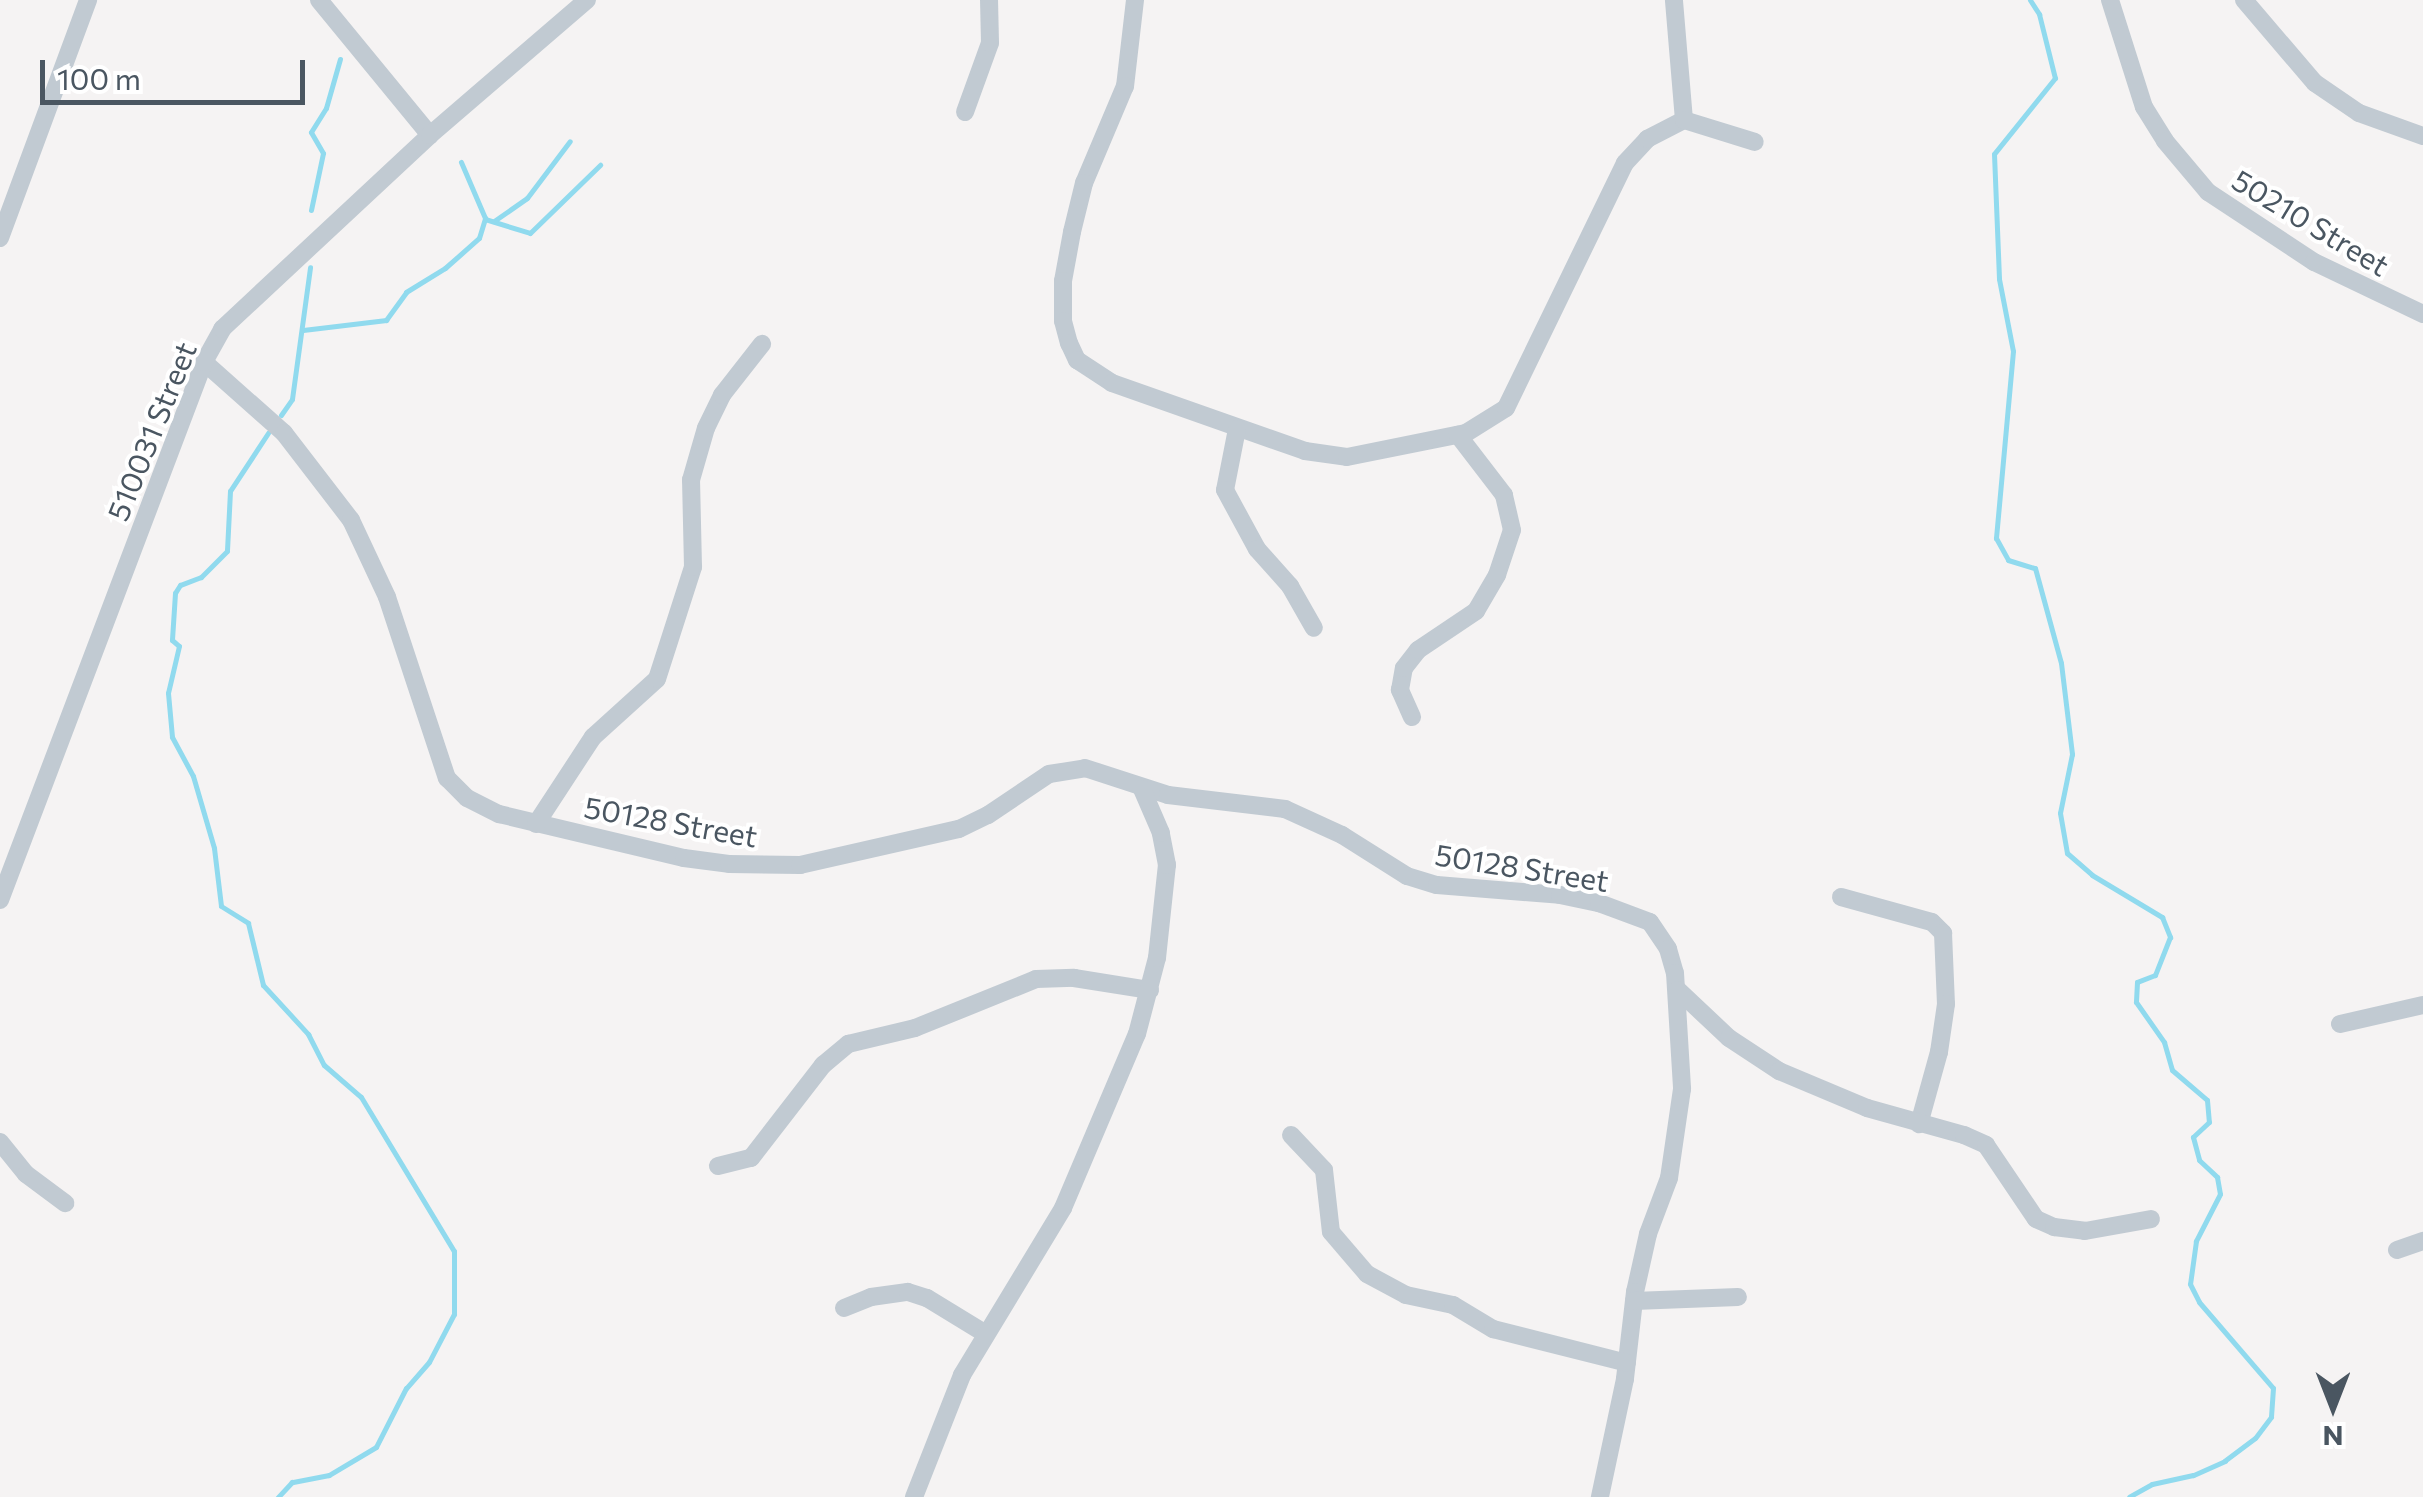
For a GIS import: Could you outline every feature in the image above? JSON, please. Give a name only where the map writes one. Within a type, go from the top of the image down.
[{"type":"street","points":[[0,238],[88,0]]},
{"type":"street","points":[[319,0],[430,135]]},
{"type":"street","name":"510031 Street","points":[[0,900],[204,362],[222,329],[430,135],[586,0]]},
{"type":"street","points":[[965,112],[990,43],[990,0]]},
{"type":"street","points":[[1135,0],[1125,86],[1084,183],[1063,282],[1063,321],[1077,360],[1094,374],[1305,451],[1346,457],[1485,426],[1506,408],[1625,163],[1646,139],[1684,120],[1755,142]]},
{"type":"street","points":[[1674,0],[1684,120]]},
{"type":"street","name":"50210 Street","points":[[2110,0],[2144,107],[2165,141],[2208,192],[2314,262],[2423,314]]},
{"type":"street","points":[[2244,0],[2315,83],[2360,113],[2423,136]]},
{"type":"street","points":[[536,824],[593,737],[657,679],[692,567],[690,480],[706,428],[722,395],[762,344]]},
{"type":"street","name":"50128 Street","points":[[204,362],[284,432],[350,520],[388,597],[447,778],[482,807],[536,824],[684,858],[730,864],[800,865],[959,829],[988,816],[1050,774],[1066,769],[1106,772],[1142,789],[1284,809],[1342,835],[1407,876],[1438,884],[1560,895],[1633,914],[1660,932],[1678,990],[1682,1089],[1676,1144],[1634,1301],[1600,1497]]},
{"type":"street","points":[[1237,429],[1225,490],[1257,549],[1290,586],[1314,628]]},
{"type":"street","points":[[1412,717],[1400,690],[1404,668],[1418,650],[1476,611],[1497,575],[1512,530],[1504,494],[1458,435]]},
{"type":"street","points":[[914,1497],[962,1374],[1044,1244],[1086,1160],[1150,990],[1167,865],[1161,833],[1142,789]]},
{"type":"street","points":[[1841,897],[1912,914],[1932,922],[1943,933],[1946,1004],[1919,1124]]},
{"type":"street","points":[[718,1166],[751,1158],[822,1064],[848,1044],[915,1028],[1036,979],[1074,978],[1150,990]]},
{"type":"street","points":[[1678,990],[1729,1038],[1764,1062],[1867,1108],[1964,1134],[1986,1146],[2026,1208],[2054,1227],[2085,1231],[2150,1219]]},
{"type":"street","points":[[2340,1024],[2423,1005]]},
{"type":"street","points":[[1291,1134],[1324,1170],[1331,1232],[1366,1274],[1406,1295],[1452,1305],[1493,1329],[1626,1364]]},
{"type":"street","points":[[0,1142],[26,1174],[65,1203]]},
{"type":"street","points":[[2397,1250],[2423,1240]]},
{"type":"street","points":[[844,1308],[871,1297],[908,1292],[927,1298],[986,1334]]},
{"type":"street","points":[[1634,1301],[1738,1297]]},
{"type":"waterway","points":[[2030,0],[2039,14],[2055,78],[1994,154],[1999,279],[2013,351],[1996,538],[2008,560],[2035,568],[2061,663],[2072,754],[2060,813],[2067,853],[2092,875],[2162,917],[2170,937],[2155,975],[2137,982],[2136,1002],[2164,1042],[2172,1070],[2207,1100],[2209,1122],[2193,1137],[2199,1160],[2217,1177],[2220,1194],[2196,1241],[2190,1284],[2199,1302],[2273,1388],[2271,1417],[2255,1438],[2225,1461],[2193,1475],[2152,1484],[2129,1497]]},
{"type":"waterway","points":[[311,210],[323,153],[311,132],[326,108],[340,59]]},
{"type":"waterway","points":[[494,221],[527,198],[570,141]]},
{"type":"waterway","points":[[303,330],[386,320],[406,292],[445,268],[479,238],[485,218],[461,162]]},
{"type":"waterway","points":[[485,219],[530,233],[600,165]]},
{"type":"waterway","points":[[281,415],[292,399],[310,267]]},
{"type":"waterway","points":[[268,433],[230,491],[227,551],[201,577],[180,585],[175,593],[172,640],[179,646],[168,693],[172,737],[193,776],[214,848],[221,906],[248,923],[263,985],[308,1034],[324,1065],[361,1097],[454,1251],[454,1314],[429,1362],[406,1388],[376,1447],[329,1475],[292,1482],[278,1497]]}]
